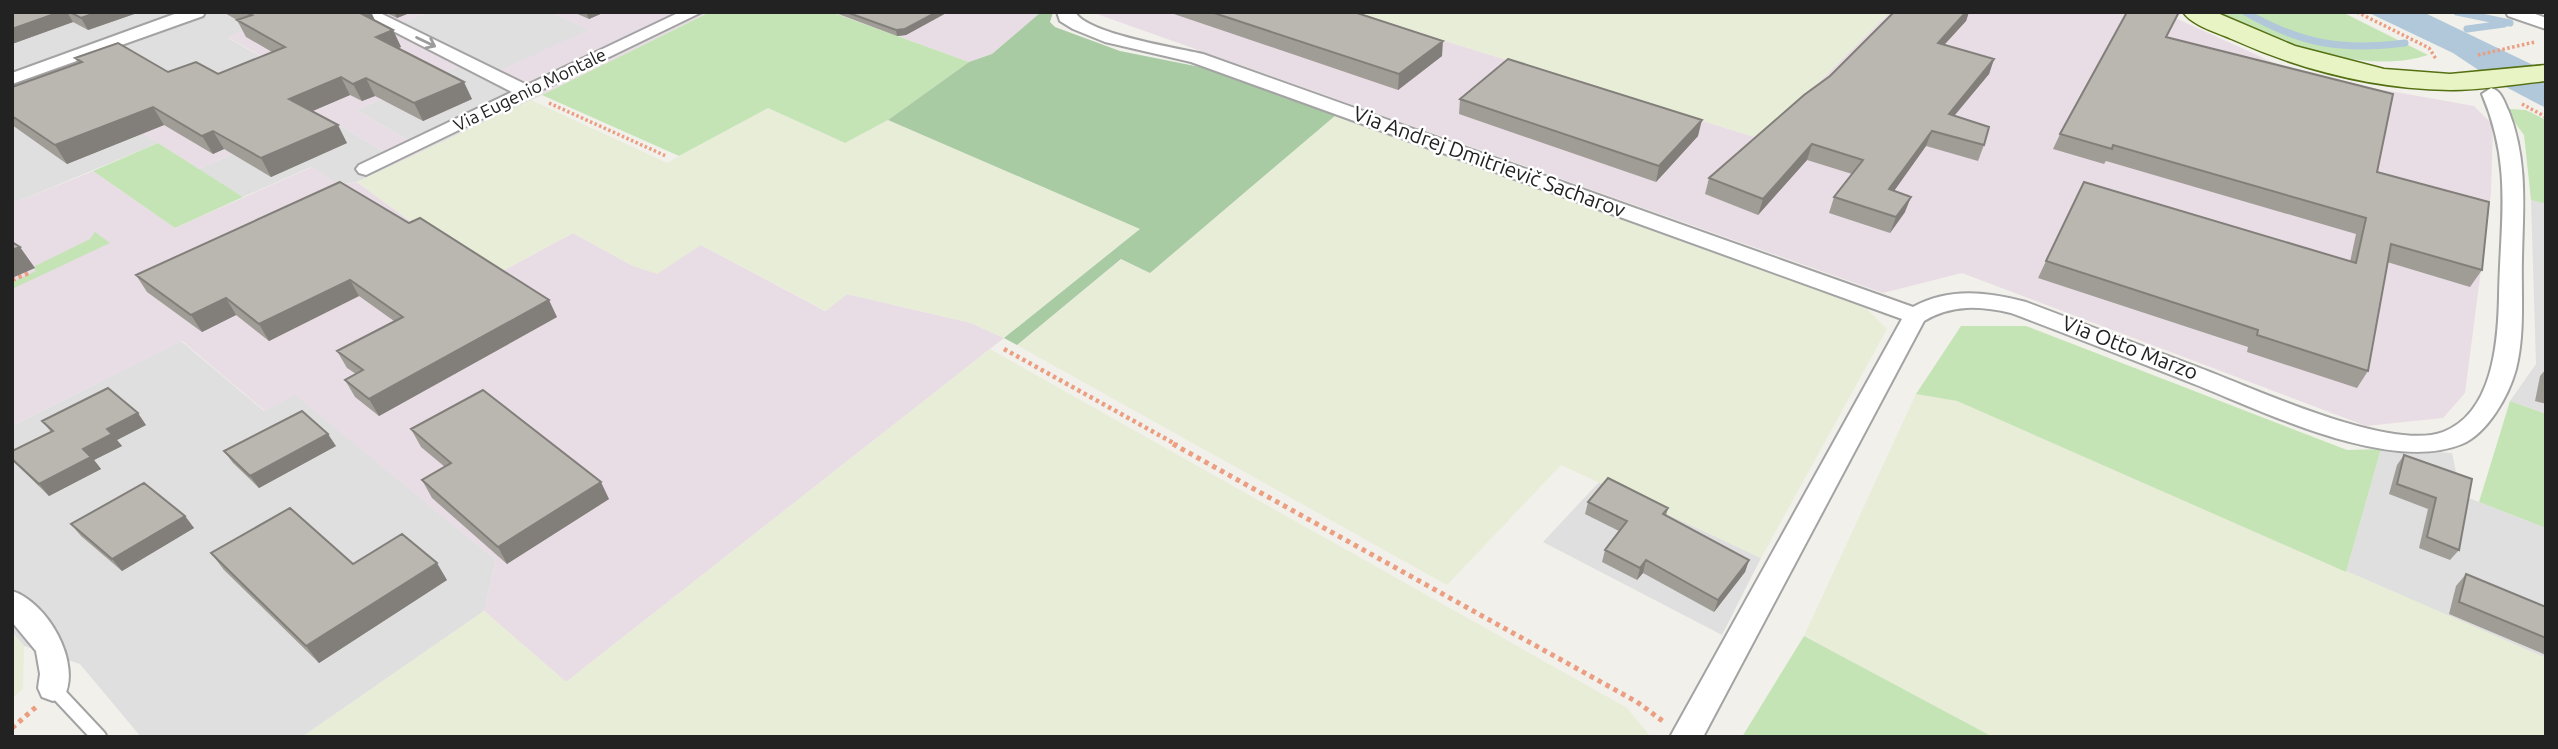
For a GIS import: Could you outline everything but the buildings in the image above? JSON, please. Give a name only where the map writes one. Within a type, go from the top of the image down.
[{"type":"street","points":[[12,79],[197,12]]},
{"type":"street","points":[[365,12],[527,92]]},
{"type":"street","name":"Via Eugenio Montale","points":[[366,169],[694,12]]},
{"type":"street","name":"Via Andrej Dmitrievič Sacharov","points":[[1066,12],[1066,17],[1073,23],[1121,40],[1197,58],[1915,316]]},
{"type":"street","points":[[2195,12],[2246,38],[2322,62],[2422,80],[2463,81],[2491,87],[2546,73]]},
{"type":"street","points":[[2514,12],[2546,24]]},
{"type":"street","name":"Via Otto Marzo","points":[[1915,316],[1932,305],[1956,299],[1984,299],[2018,307],[2350,432],[2395,442],[2425,443],[2452,439],[2470,427],[2497,386],[2507,351],[2513,162],[2504,123],[2491,87]]},
{"type":"street","points":[[1676,730],[1915,316]]},
{"type":"street","points":[[12,603],[54,652],[57,670],[53,688]]},
{"type":"lane","points":[[53,688],[99,737]]},
{"type":"path","points":[[2357,12],[2429,48],[2438,64]]},
{"type":"path","points":[[2503,49],[2546,39]]},
{"type":"path","points":[[527,92],[666,156]]},
{"type":"path","points":[[12,280],[31,272]]},
{"type":"path","points":[[1003,349],[1637,702],[1676,730]]},
{"type":"shaded area","points":[[12,12],[189,12],[12,76]]},
{"type":"shaded area","points":[[197,12],[293,12],[228,38],[273,63],[125,121],[158,143],[12,204],[12,80]]},
{"type":"shaded area","points":[[293,12],[429,12],[393,27],[464,64],[356,110],[425,150],[401,162],[338,124],[309,121],[198,169],[124,121],[272,62],[227,37]]},
{"type":"shaded area","points":[[429,12],[550,12],[590,30],[497,73],[542,95],[425,150],[356,110],[463,64],[392,27]]},
{"type":"shaded area","points":[[550,12],[710,12],[542,95],[496,72],[589,30]]},
{"type":"shaded area","points":[[831,12],[1041,12],[992,54],[969,62]]},
{"type":"shaded area","points":[[1091,12],[1352,12],[1761,139],[1890,12],[2162,12],[2281,66],[2345,83],[2474,106],[2493,125],[2491,193],[2465,393],[2443,418],[2366,426],[1962,273],[1883,293]]},
{"type":"shaded area","points":[[309,121],[338,124],[401,162],[357,182],[339,185],[311,167],[243,197],[198,169]]},
{"type":"shaded area","points":[[312,167],[339,185],[357,182],[428,234],[493,276],[573,233],[633,266],[701,245],[825,311],[847,294],[971,323],[1004,338],[566,682],[484,611],[496,560],[295,395],[265,411],[182,341],[12,426],[12,204],[93,171],[175,228]]},
{"type":"shaded area","points":[[2531,200],[2546,204],[2546,414],[2510,401],[2536,364]]},
{"type":"shaded area","points":[[181,341],[264,411],[295,394],[496,560],[484,611],[302,737],[141,737],[80,664],[24,646],[12,632],[12,426]]},
{"type":"shaded area","points":[[2381,449],[2452,453],[2461,495],[2546,528],[2546,658],[2346,572]]},
{"type":"shaded area","points":[[1600,481],[1761,558],[1722,635],[1543,542]]},
{"type":"green space","points":[[710,12],[831,12],[969,62],[888,120],[845,143],[768,108],[679,156],[542,95]]},
{"type":"green space","points":[[1041,12],[1053,12],[1050,22],[1055,27],[1120,51],[1205,68],[1336,115],[1150,273],[1121,259],[1017,345],[1004,338],[1140,229],[888,120],[969,62],[992,54]]},
{"type":"green space","points":[[1352,12],[1890,12],[1761,139]]},
{"type":"green space","points":[[2220,12],[2342,12],[2428,55],[2403,60],[2349,59],[2294,44]]},
{"type":"green space","points":[[531,100],[667,163],[768,108],[845,143],[888,120],[1140,229],[1004,338],[971,323],[847,294],[826,311],[701,245],[657,274],[633,266],[573,233],[493,276],[428,234],[357,182]]},
{"type":"green space","points":[[2510,109],[2526,110],[2546,120],[2546,204],[2531,200],[2524,135],[2510,116]]},
{"type":"green space","points":[[1336,115],[1865,307],[1887,329],[1761,558],[1561,465],[1447,585],[1017,345],[1122,259],[1150,273]]},
{"type":"green space","points":[[158,143],[243,197],[175,228],[93,171]]},
{"type":"green space","points":[[95,232],[110,243],[12,289],[12,282],[36,271],[33,267],[90,239]]},
{"type":"green space","points":[[1961,326],[2026,326],[2347,450],[2381,449],[2346,572],[1957,401],[1916,394]]},
{"type":"green space","points":[[990,349],[1627,708],[1651,737],[302,737],[484,611],[566,682]]},
{"type":"green space","points":[[1916,394],[1957,401],[2546,658],[2546,737],[1993,737],[1804,636]]},
{"type":"green space","points":[[2510,401],[2546,414],[2546,528],[2479,502]]},
{"type":"green space","points":[[12,632],[24,646],[23,689],[12,698]]},
{"type":"green space","points":[[1804,636],[1993,737],[1742,737]]},
{"type":"water","points":[[2367,12],[2423,12],[2535,66],[2483,73],[2453,53]]},
{"type":"water","points":[[2546,80],[2546,108],[2502,85]]},
{"type":"waterway","points":[[2245,12],[2265,23],[2322,43],[2361,46],[2405,43]]},
{"type":"waterway","points":[[2457,12],[2510,23]]},
{"type":"waterway","points":[[2467,29],[2504,24]]}]
